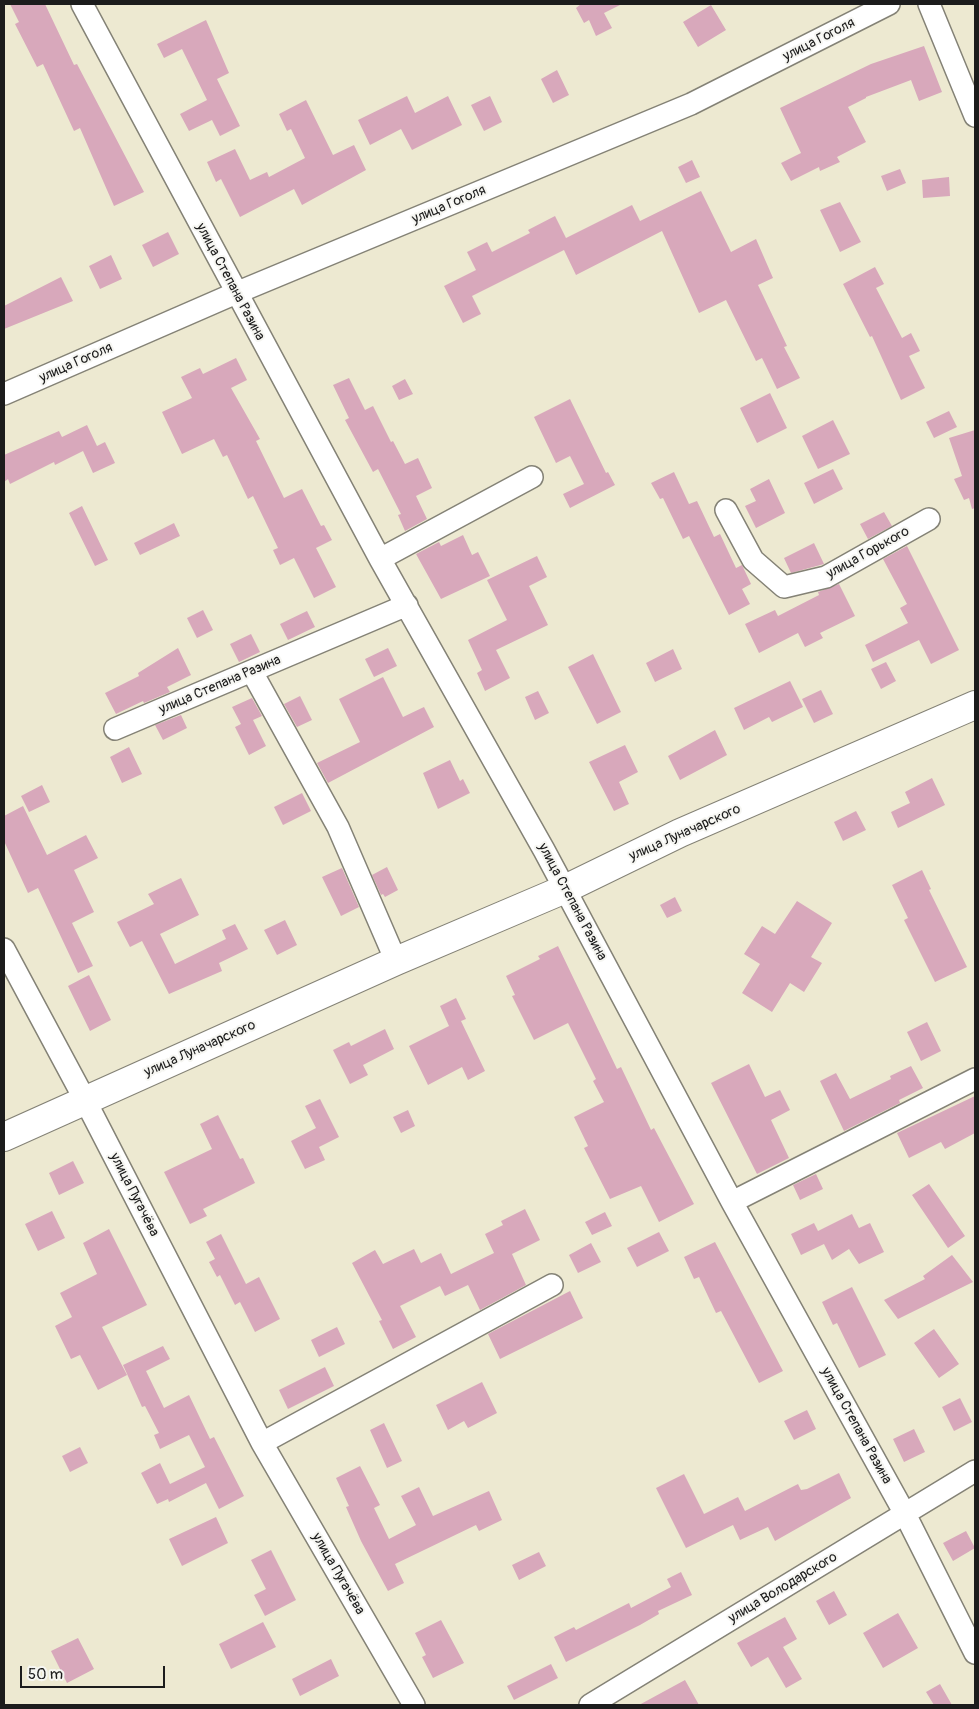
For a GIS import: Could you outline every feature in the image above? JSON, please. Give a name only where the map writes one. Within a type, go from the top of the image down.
[{"type":"main road","name":"улица Луначарского","points":[[4,1137],[396,961],[564,888],[680,833],[975,705]]},
{"type":"street","name":"улица Степана Разина","points":[[82,4],[380,559],[564,888],[732,1202],[905,1514],[975,1653]]},
{"type":"street","name":"улица Гоголя","points":[[4,394],[236,293],[692,104],[889,4]]},
{"type":"street","points":[[929,4],[975,116]]},
{"type":"street","points":[[380,559],[532,477]]},
{"type":"street","name":"улица Горького","points":[[726,510],[753,560],[784,586],[826,577],[929,519]]},
{"type":"street","name":"улица Степана Разина","points":[[115,730],[407,605]]},
{"type":"street","points":[[252,672],[338,827],[396,961]]},
{"type":"street","name":"улица Пугачёва","points":[[4,949],[85,1100],[262,1443],[414,1705]]},
{"type":"street","points":[[732,1202],[975,1078]]},
{"type":"street","points":[[262,1443],[552,1285]]},
{"type":"street","name":"улица Володарского","points":[[590,1705],[975,1471]]},
{"type":"building","points":[[10,4],[45,4],[74,65],[77,64],[144,192],[114,206],[80,128],[74,131],[43,64],[37,67],[15,24],[19,22]]},
{"type":"building","points":[[581,4],[622,4],[604,13],[612,28],[596,36],[589,20],[584,23],[576,8]]},
{"type":"building","points":[[711,5],[726,30],[698,47],[683,22]]},
{"type":"building","points":[[206,20],[229,73],[217,79],[240,126],[220,136],[212,120],[189,131],[180,114],[207,100],[182,49],[164,58],[157,44]]},
{"type":"building","points":[[924,46],[942,92],[919,101],[911,80],[866,97],[848,107],[866,142],[837,157],[840,162],[820,171],[819,167],[791,181],[781,163],[801,153],[780,108],[871,64]]},
{"type":"building","points":[[557,70],[569,95],[553,103],[541,79]]},
{"type":"building","points":[[407,96],[415,113],[448,96],[462,125],[412,150],[401,129],[370,145],[358,120]]},
{"type":"building","points":[[490,96],[502,122],[484,131],[471,105]]},
{"type":"building","points":[[306,100],[333,155],[354,145],[366,170],[302,205],[294,189],[240,217],[221,179],[216,182],[207,162],[235,149],[250,180],[267,172],[269,177],[305,158],[291,129],[287,131],[279,114]]},
{"type":"building","points":[[692,160],[700,177],[686,183],[678,167]]},
{"type":"building","points":[[900,169],[906,183],[887,191],[881,176]]},
{"type":"building","points":[[949,177],[950,196],[923,198],[922,180]]},
{"type":"building","points":[[701,191],[731,252],[756,239],[773,278],[758,285],[787,346],[784,347],[800,378],[777,389],[762,358],[756,361],[726,300],[699,313],[662,231],[576,275],[564,250],[472,296],[481,314],[463,323],[444,286],[476,270],[467,252],[487,242],[492,252],[530,233],[528,230],[555,216],[566,238],[632,205],[640,221]]},
{"type":"building","points":[[840,202],[861,242],[840,252],[820,210]]},
{"type":"building","points":[[168,232],[179,254],[153,267],[142,245]]},
{"type":"building","points":[[111,255],[122,279],[100,289],[89,266]]},
{"type":"building","points":[[875,267],[884,284],[876,288],[902,338],[911,333],[920,351],[909,356],[925,388],[901,400],[872,336],[870,337],[843,284]]},
{"type":"building","points":[[61,277],[73,301],[4,329],[4,306]]},
{"type":"building","points":[[236,358],[247,380],[231,388],[260,439],[256,441],[284,498],[302,489],[321,526],[324,525],[332,540],[316,548],[336,587],[314,598],[294,558],[280,565],[273,550],[278,548],[253,496],[248,499],[227,455],[223,457],[214,439],[182,454],[162,412],[192,398],[181,377],[200,368],[203,374]]},
{"type":"building","points":[[349,378],[365,410],[373,406],[391,442],[393,441],[405,464],[418,458],[432,488],[416,496],[427,519],[405,531],[398,515],[401,514],[378,469],[373,472],[345,420],[349,418],[333,385]]},
{"type":"building","points":[[405,379],[413,394],[399,400],[392,386]]},
{"type":"building","points":[[770,393],[787,428],[757,443],[740,408]]},
{"type":"building","points":[[570,399],[606,473],[608,472],[615,485],[570,508],[563,494],[584,484],[570,456],[556,463],[534,417]]},
{"type":"building","points":[[949,411],[957,427],[934,438],[926,422]]},
{"type":"building","points":[[833,420],[850,454],[818,469],[802,436]]},
{"type":"building","points":[[87,425],[97,446],[105,442],[115,463],[93,473],[83,451],[55,465],[54,462],[10,484],[8,479],[4,482],[4,455],[59,431],[62,437]]},
{"type":"building","points":[[975,430],[975,508],[972,509],[969,498],[964,500],[954,479],[962,476],[949,438]]},
{"type":"building","points":[[833,469],[843,489],[814,504],[804,483]]},
{"type":"building","points":[[674,472],[689,504],[697,501],[714,537],[720,534],[736,568],[742,565],[751,584],[742,589],[750,604],[729,615],[689,536],[683,539],[663,498],[660,499],[651,483]]},
{"type":"building","points":[[769,479],[785,513],[756,528],[745,506],[756,501],[750,489]]},
{"type":"building","points":[[82,506],[108,560],[95,566],[69,513]]},
{"type":"building","points":[[884,512],[892,526],[868,539],[860,524]]},
{"type":"building","points":[[174,523],[180,536],[140,555],[134,543]]},
{"type":"building","points":[[463,535],[472,555],[478,552],[490,576],[441,599],[416,554],[439,542],[441,546]]},
{"type":"building","points":[[814,543],[824,564],[791,573],[784,558]]},
{"type":"building","points":[[907,546],[959,650],[931,664],[919,640],[873,662],[865,645],[908,623],[900,608],[907,604],[883,559]]},
{"type":"building","points":[[537,556],[547,577],[529,586],[548,625],[496,650],[510,678],[485,691],[477,673],[482,670],[468,640],[507,620],[487,580]]},
{"type":"building","points":[[839,584],[855,616],[820,633],[823,638],[805,647],[798,633],[759,653],[745,624],[775,610],[778,616],[819,595],[818,592]]},
{"type":"building","points":[[203,610],[213,630],[197,638],[187,618]]},
{"type":"building","points":[[307,611],[315,627],[288,640],[280,624]]},
{"type":"building","points":[[251,634],[260,652],[239,662],[230,644]]},
{"type":"building","points":[[178,648],[191,675],[167,687],[170,692],[144,703],[143,701],[116,714],[105,693],[139,676],[138,673]]},
{"type":"building","points":[[388,648],[397,666],[374,677],[365,659]]},
{"type":"building","points":[[673,649],[682,669],[655,682],[646,663]]},
{"type":"building","points":[[593,654],[621,712],[597,724],[568,667]]},
{"type":"building","points":[[886,662],[896,681],[881,689],[871,669]]},
{"type":"building","points":[[383,677],[403,717],[424,707],[434,727],[328,783],[317,763],[360,742],[339,699]]},
{"type":"building","points":[[790,681],[803,707],[772,722],[769,717],[744,730],[734,708]]},
{"type":"building","points":[[821,690],[833,714],[814,723],[802,699]]},
{"type":"building","points":[[538,691],[549,713],[535,720],[525,697]]},
{"type":"building","points":[[300,696],[312,720],[297,727],[284,704]]},
{"type":"building","points":[[252,698],[262,716],[253,720],[266,746],[249,755],[235,727],[241,724],[232,707]]},
{"type":"building","points":[[181,715],[187,728],[163,740],[155,725]]},
{"type":"building","points":[[715,730],[727,755],[680,780],[668,756]]},
{"type":"building","points":[[625,745],[638,772],[619,782],[629,804],[614,811],[589,762]]},
{"type":"building","points":[[129,747],[142,774],[122,783],[110,757]]},
{"type":"building","points":[[450,760],[460,781],[463,779],[470,793],[438,809],[423,773]]},
{"type":"building","points":[[932,778],[945,805],[898,828],[891,812],[910,803],[905,792]]},
{"type":"building","points":[[42,785],[50,802],[29,812],[21,796]]},
{"type":"building","points":[[302,793],[311,811],[283,825],[274,807]]},
{"type":"building","points":[[23,806],[47,855],[86,835],[98,858],[74,870],[94,912],[72,923],[93,966],[78,973],[38,888],[28,893],[4,841],[4,816]]},
{"type":"building","points":[[856,811],[866,830],[843,841],[834,822]]},
{"type":"building","points":[[387,867],[398,890],[385,897],[383,894],[381,895],[372,875]]},
{"type":"building","points":[[342,868],[359,907],[341,916],[322,877]]},
{"type":"building","points":[[922,870],[931,889],[929,890],[967,967],[935,982],[904,920],[908,918],[892,885]]},
{"type":"building","points":[[181,878],[199,915],[160,934],[175,964],[226,939],[222,930],[235,924],[248,949],[219,963],[222,971],[169,994],[142,941],[130,947],[117,922],[154,904],[148,894]]},
{"type":"building","points":[[675,897],[682,911],[667,918],[660,905]]},
{"type":"building","points":[[797,901],[832,923],[811,957],[822,963],[804,992],[790,983],[772,1012],[742,993],[760,964],[744,954],[762,926],[775,934]]},
{"type":"building","points":[[285,920],[297,945],[277,955],[264,930]]},
{"type":"building","points":[[558,946],[617,1069],[621,1067],[651,1130],[654,1128],[694,1204],[659,1222],[641,1186],[610,1199],[584,1148],[588,1146],[574,1117],[604,1102],[593,1081],[596,1079],[568,1023],[534,1040],[512,996],[515,995],[506,976],[540,959],[538,956]]},
{"type":"building","points":[[89,975],[111,1020],[90,1031],[68,986]]},
{"type":"building","points":[[456,998],[466,1019],[461,1021],[485,1071],[468,1080],[462,1067],[428,1085],[409,1046],[449,1026],[440,1006]]},
{"type":"building","points":[[927,1022],[941,1051],[921,1061],[907,1032]]},
{"type":"building","points":[[385,1029],[394,1049],[363,1065],[368,1075],[350,1084],[333,1050],[349,1042],[351,1046]]},
{"type":"building","points":[[749,1064],[765,1097],[780,1090],[790,1110],[771,1120],[789,1158],[757,1174],[711,1083]]},
{"type":"building","points":[[911,1066],[923,1088],[899,1100],[900,1103],[844,1131],[820,1081],[836,1073],[850,1099],[891,1079],[890,1076]]},
{"type":"building","points":[[975,1096],[975,1133],[945,1149],[941,1142],[909,1158],[897,1133]]},
{"type":"building","points":[[320,1099],[339,1137],[319,1147],[325,1160],[305,1169],[291,1141],[316,1128],[305,1106]]},
{"type":"building","points":[[408,1110],[415,1126],[401,1133],[393,1117]]},
{"type":"building","points":[[218,1115],[240,1159],[243,1158],[255,1183],[203,1209],[207,1216],[190,1224],[164,1172],[212,1149],[200,1124]]},
{"type":"building","points":[[73,1161],[84,1183],[59,1195],[49,1173]]},
{"type":"building","points":[[816,1174],[823,1189],[800,1200],[793,1185]]},
{"type":"building","points":[[929,1184],[965,1236],[948,1248],[912,1195]]},
{"type":"building","points":[[525,1209],[540,1240],[512,1254],[526,1285],[480,1310],[468,1285],[445,1296],[440,1286],[400,1306],[416,1337],[393,1349],[379,1321],[382,1320],[352,1263],[375,1250],[383,1264],[414,1249],[421,1263],[441,1253],[451,1274],[494,1253],[485,1234],[503,1225],[501,1221]]},
{"type":"building","points":[[52,1211],[65,1238],[38,1251],[25,1224]]},
{"type":"building","points":[[605,1212],[612,1226],[592,1235],[585,1222]]},
{"type":"building","points":[[852,1214],[859,1228],[870,1223],[884,1252],[859,1264],[849,1249],[832,1260],[824,1244],[801,1255],[791,1234],[814,1223],[818,1231]]},
{"type":"building","points":[[109,1229],[147,1305],[102,1327],[127,1375],[98,1390],[80,1355],[71,1359],[55,1326],[72,1317],[60,1293],[97,1274],[83,1243]]},
{"type":"building","points":[[659,1232],[669,1251],[637,1267],[627,1248]]},
{"type":"building","points":[[221,1234],[246,1284],[259,1277],[280,1319],[255,1332],[240,1302],[235,1305],[220,1275],[217,1277],[209,1262],[215,1259],[206,1242]]},
{"type":"building","points":[[715,1242],[783,1371],[759,1383],[721,1311],[716,1313],[699,1277],[694,1279],[684,1257]]},
{"type":"building","points":[[591,1243],[601,1262],[578,1273],[569,1255]]},
{"type":"building","points":[[952,1255],[973,1282],[898,1319],[884,1300],[925,1279],[923,1276]]},
{"type":"building","points":[[852,1287],[886,1355],[859,1368],[837,1323],[833,1325],[822,1302]]},
{"type":"building","points":[[570,1291],[583,1318],[500,1359],[488,1334]]},
{"type":"building","points":[[337,1327],[345,1344],[319,1357],[311,1340]]},
{"type":"building","points":[[934,1329],[959,1364],[939,1378],[914,1343]]},
{"type":"building","points":[[163,1346],[170,1359],[146,1371],[164,1408],[189,1395],[210,1439],[214,1437],[244,1496],[219,1509],[206,1483],[169,1502],[168,1499],[157,1504],[141,1473],[160,1463],[170,1484],[205,1467],[189,1435],[160,1449],[154,1435],[159,1433],[145,1406],[142,1407],[123,1365]]},
{"type":"building","points":[[325,1367],[334,1386],[288,1409],[279,1390]]},
{"type":"building","points":[[482,1382],[497,1413],[468,1428],[464,1421],[448,1430],[436,1405]]},
{"type":"building","points":[[960,1398],[972,1422],[954,1431],[942,1407]]},
{"type":"building","points":[[807,1410],[816,1429],[794,1440],[784,1421]]},
{"type":"building","points":[[384,1423],[402,1461],[387,1468],[370,1430]]},
{"type":"building","points":[[914,1429],[925,1452],[904,1462],[893,1439]]},
{"type":"building","points":[[80,1447],[88,1463],[70,1472],[62,1456]]},
{"type":"building","points":[[360,1466],[380,1505],[374,1508],[389,1539],[416,1525],[401,1496],[419,1487],[433,1516],[489,1491],[502,1520],[479,1531],[476,1525],[395,1564],[404,1583],[388,1591],[361,1541],[346,1507],[349,1506],[336,1478]]},
{"type":"building","points":[[839,1473],[851,1498],[775,1541],[768,1527],[740,1540],[733,1525],[686,1548],[656,1488],[684,1474],[704,1514],[738,1497],[745,1511],[798,1484],[801,1490],[807,1489]]},
{"type":"building","points":[[216,1517],[228,1543],[182,1566],[169,1539]]},
{"type":"building","points":[[966,1531],[975,1548],[953,1561],[943,1543]]},
{"type":"building","points":[[271,1550],[296,1600],[265,1616],[254,1595],[266,1589],[251,1560]]},
{"type":"building","points":[[539,1552],[546,1566],[519,1580],[512,1565]]},
{"type":"building","points":[[681,1572],[692,1595],[658,1611],[659,1614],[640,1625],[566,1662],[554,1637],[574,1627],[576,1630],[629,1603],[631,1608],[671,1587],[667,1579]]},
{"type":"building","points":[[834,1591],[847,1615],[829,1625],[816,1601]]},
{"type":"building","points":[[898,1613],[918,1648],[883,1668],[863,1633]]},
{"type":"building","points":[[785,1617],[797,1639],[783,1647],[802,1679],[786,1688],[768,1657],[751,1667],[737,1643]]},
{"type":"building","points":[[441,1620],[464,1663],[433,1678],[422,1657],[426,1655],[415,1633]]},
{"type":"building","points":[[263,1622],[276,1647],[231,1669],[219,1644]]},
{"type":"building","points":[[78,1638],[94,1669],[67,1683],[51,1651]]},
{"type":"building","points":[[331,1659],[339,1676],[300,1696],[292,1679]]},
{"type":"building","points":[[551,1664],[558,1678],[514,1700],[507,1686]]},
{"type":"building","points":[[685,1680],[699,1705],[639,1705]]},
{"type":"building","points":[[940,1684],[952,1705],[934,1705],[926,1692]]}]
